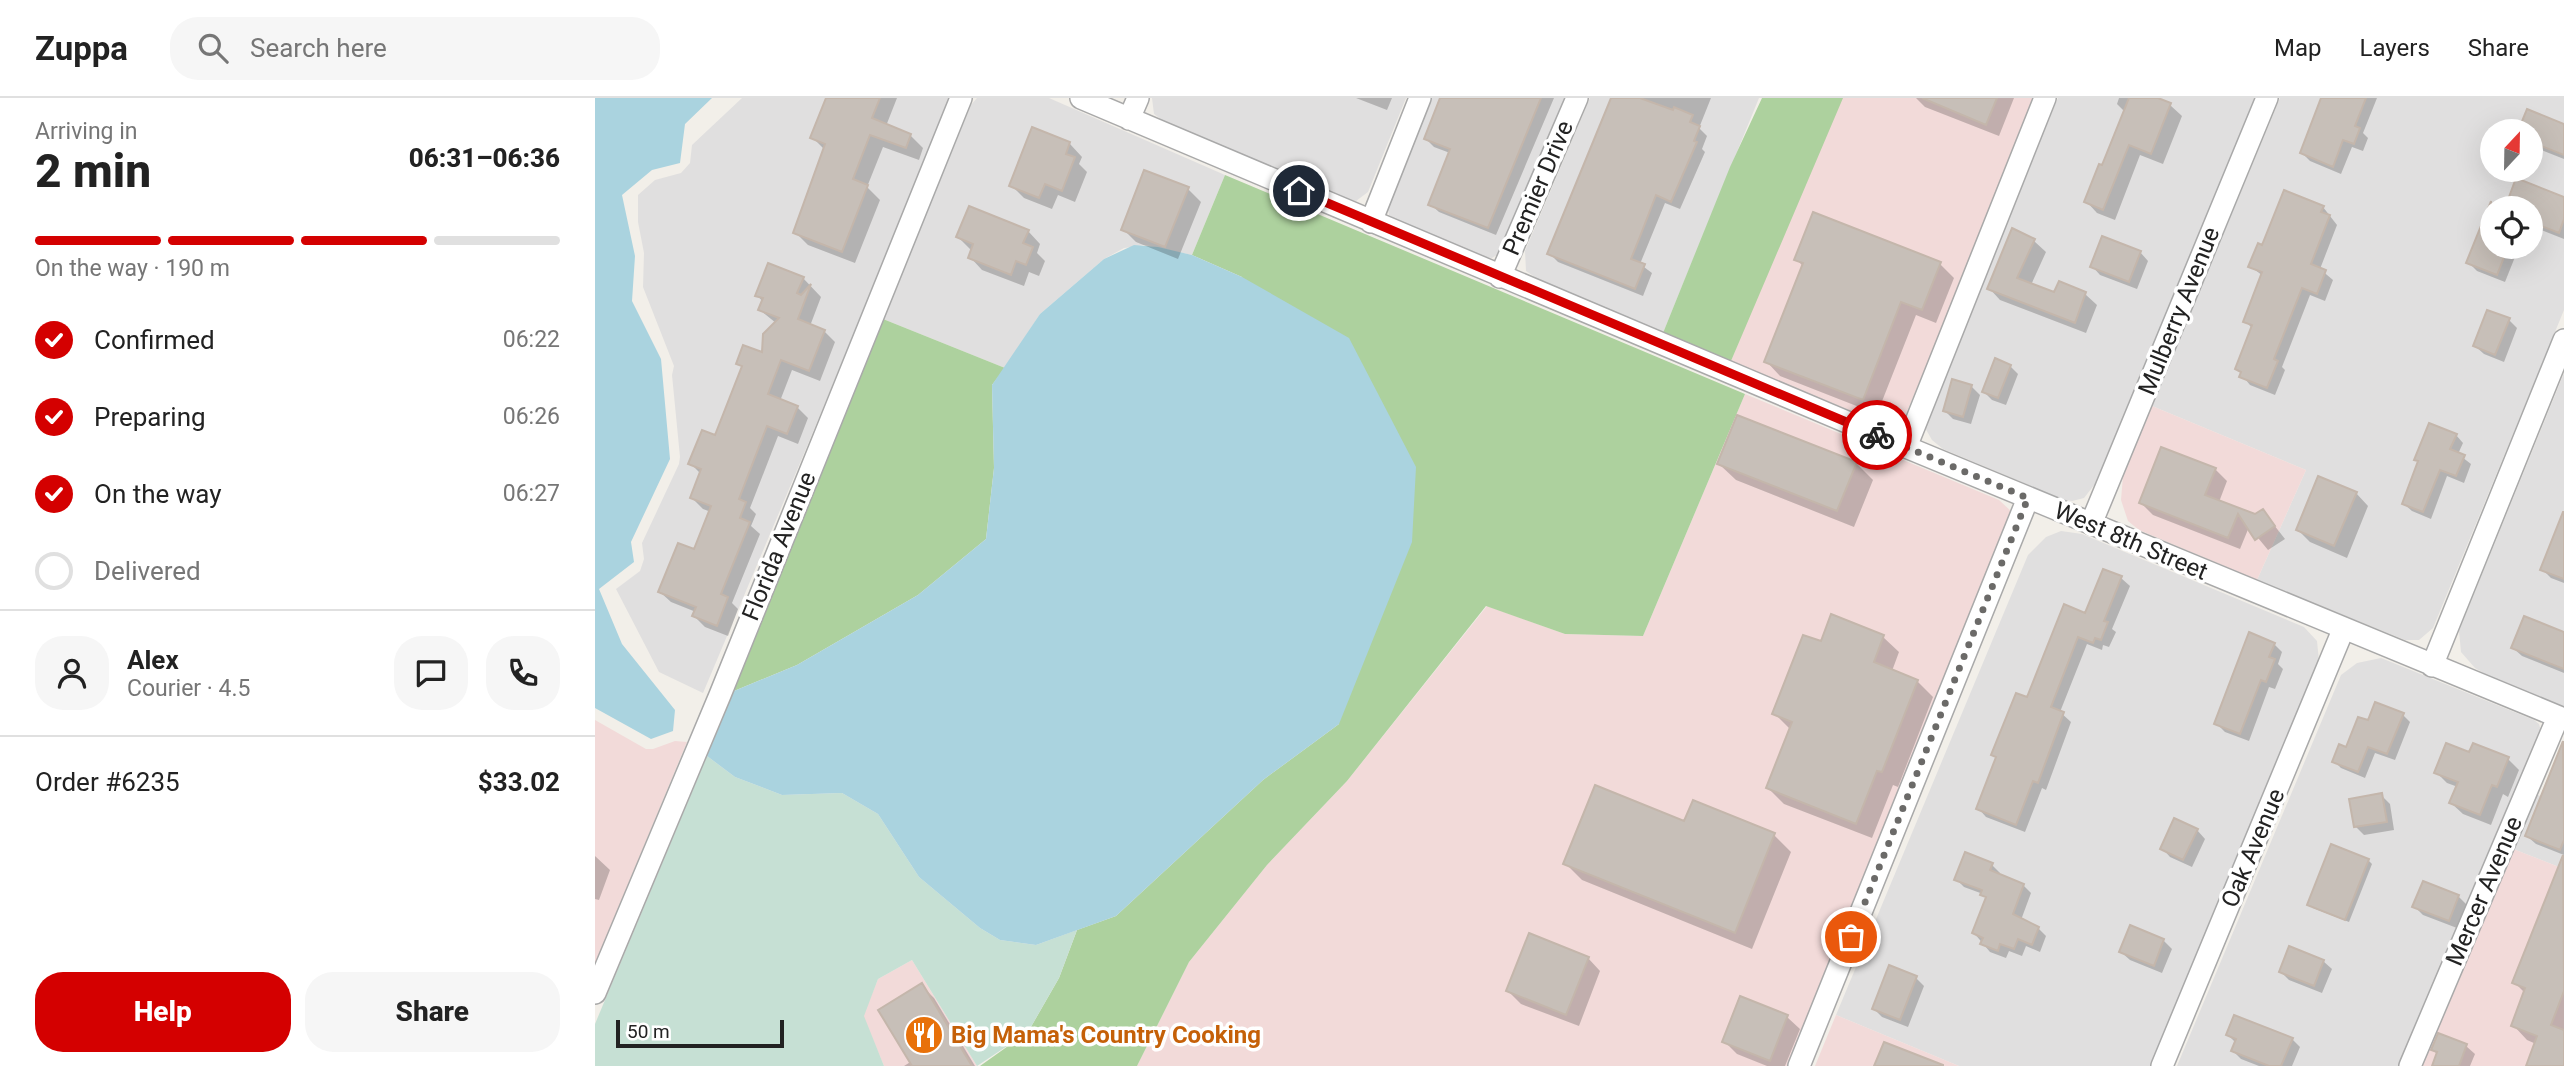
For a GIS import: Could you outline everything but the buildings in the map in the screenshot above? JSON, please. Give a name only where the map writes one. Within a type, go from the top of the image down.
[{"type":"street","name":"Florida Avenue","points":[[595,993],[694,760],[961,98]]},
{"type":"street","name":"West 8th Street","points":[[1081,98],[1500,277],[2343,630],[2561,718]]},
{"type":"street","points":[[1129,119],[1138,98]]},
{"type":"street","points":[[1371,222],[1420,98]]},
{"type":"street","name":"Premier Drive","points":[[1500,277],[1577,98]]},
{"type":"street","points":[[1906,447],[2045,98]]},
{"type":"street","name":"Mulberry Avenue","points":[[2091,524],[2267,98]]},
{"type":"street","points":[[2432,666],[2564,340]]},
{"type":"street","points":[[1799,1066],[2028,498]]},
{"type":"street","name":"Oak Avenue","points":[[2162,1066],[2343,630]]},
{"type":"street","name":"Mercer Avenue","points":[[2410,1066],[2561,718]]},
{"type":"shaded area","points":[[742,98],[951,98],[703,693],[659,672],[616,589],[640,571],[644,559],[642,543],[680,457],[672,375],[674,366],[643,287],[644,253],[638,222],[638,195],[655,180],[681,173],[690,163],[692,145]]},
{"type":"shaded area","points":[[977,98],[1049,98],[1225,175],[1192,255],[1145,245],[1124,248],[1104,259],[1040,314],[1005,368],[883,319],[971,105]]},
{"type":"shaded area","points":[[1152,98],[1406,98],[1368,192],[1356,201],[1165,122],[1154,114]]},
{"type":"shaded area","points":[[1429,98],[1566,98],[1500,253],[1492,258],[1484,257],[1389,215],[1387,204]]},
{"type":"shaded area","points":[[1590,98],[1759,98],[1663,333],[1544,283],[1526,271],[1525,251]]},
{"type":"shaded area","points":[[1837,98],[2039,98],[1905,416],[1900,423],[1890,425],[1731,361]]},
{"type":"shaded area","points":[[2058,98],[2256,98],[2095,484],[2084,498],[2072,501],[1943,449],[1932,440],[1924,426],[1925,417]]},
{"type":"shaded area","points":[[2280,98],[2564,98],[2564,310],[2433,628],[2419,640],[2405,640],[2257,580],[2306,470],[2152,406]]},
{"type":"shaded area","points":[[2564,373],[2564,708],[2495,680],[2475,668],[2461,652],[2459,631]]},
{"type":"shaded area","points":[[1745,394],[1999,500],[2012,512],[1787,1066],[1137,1066],[1189,962],[1267,865],[1347,781],[1487,606],[1565,634],[1643,636]]},
{"type":"shaded area","points":[[2152,406],[2306,470],[2257,580],[2139,530],[2128,521],[2121,500],[2123,476]]},
{"type":"shaded area","points":[[2061,531],[2082,534],[2304,627],[2317,641],[2319,661],[2150,1066],[1959,1066],[1836,1015],[2028,555],[2046,537]]},
{"type":"shaded area","points":[[2381,658],[2534,720],[2539,724],[2542,734],[2408,1066],[2177,1066],[2341,675],[2357,663]]},
{"type":"shaded area","points":[[595,720],[646,749],[675,741],[687,742],[595,964]]},
{"type":"shaded area","points":[[2531,792],[2564,806],[2564,869],[2508,847]]},
{"type":"shaded area","points":[[2508,847],[2564,869],[2564,1066],[2417,1066]]},
{"type":"shaded area","points":[[912,960],[977,1066],[884,1066],[863,1016],[878,979]]},
{"type":"shaded area","points":[[1836,1015],[1959,1066],[1815,1066]]},
{"type":"green space","points":[[1762,98],[1843,98],[1731,361],[1663,333],[1730,167]]},
{"type":"green space","points":[[1225,175],[1745,394],[1643,636],[1565,634],[1486,606],[1347,781],[1267,865],[1189,962],[1137,1066],[980,1066],[1028,1032],[1059,978],[1077,930],[1116,916],[1263,780],[1339,724],[1242,277],[1192,255]]},
{"type":"green space","points":[[883,319],[1005,368],[992,385],[994,468],[986,539],[918,595],[797,665],[734,691]]},
{"type":"green space","points":[[707,756],[735,777],[782,795],[842,793],[878,814],[919,877],[980,928],[1000,940],[1036,945],[1077,930],[1059,978],[1028,1032],[977,1066],[912,960],[878,979],[864,1016],[884,1066],[595,1066],[595,1024]]},
{"type":"water","points":[[595,98],[712,98],[685,124],[680,163],[652,170],[622,195],[635,256],[632,301],[661,359],[670,459],[631,542],[634,562],[599,589],[622,644],[675,710],[673,731],[651,739],[595,708]]},
{"type":"water","points":[[1134,245],[1158,247],[1192,255],[1242,277],[1349,338],[1416,467],[1412,542],[1339,724],[1263,780],[1116,916],[1036,945],[1000,940],[980,928],[919,877],[878,814],[842,793],[782,795],[735,777],[707,756],[734,691],[797,665],[918,595],[986,539],[994,468],[992,385],[1040,314],[1104,259]]},
{"type":"way so far","points":[[1851,937],[2028,498],[1877,435]]},
{"type":"place","name":"Big Mama's Country Cooking","points":[[924,1035]]},
{"type":"route","points":[[1299,191],[1877,435]]}]
